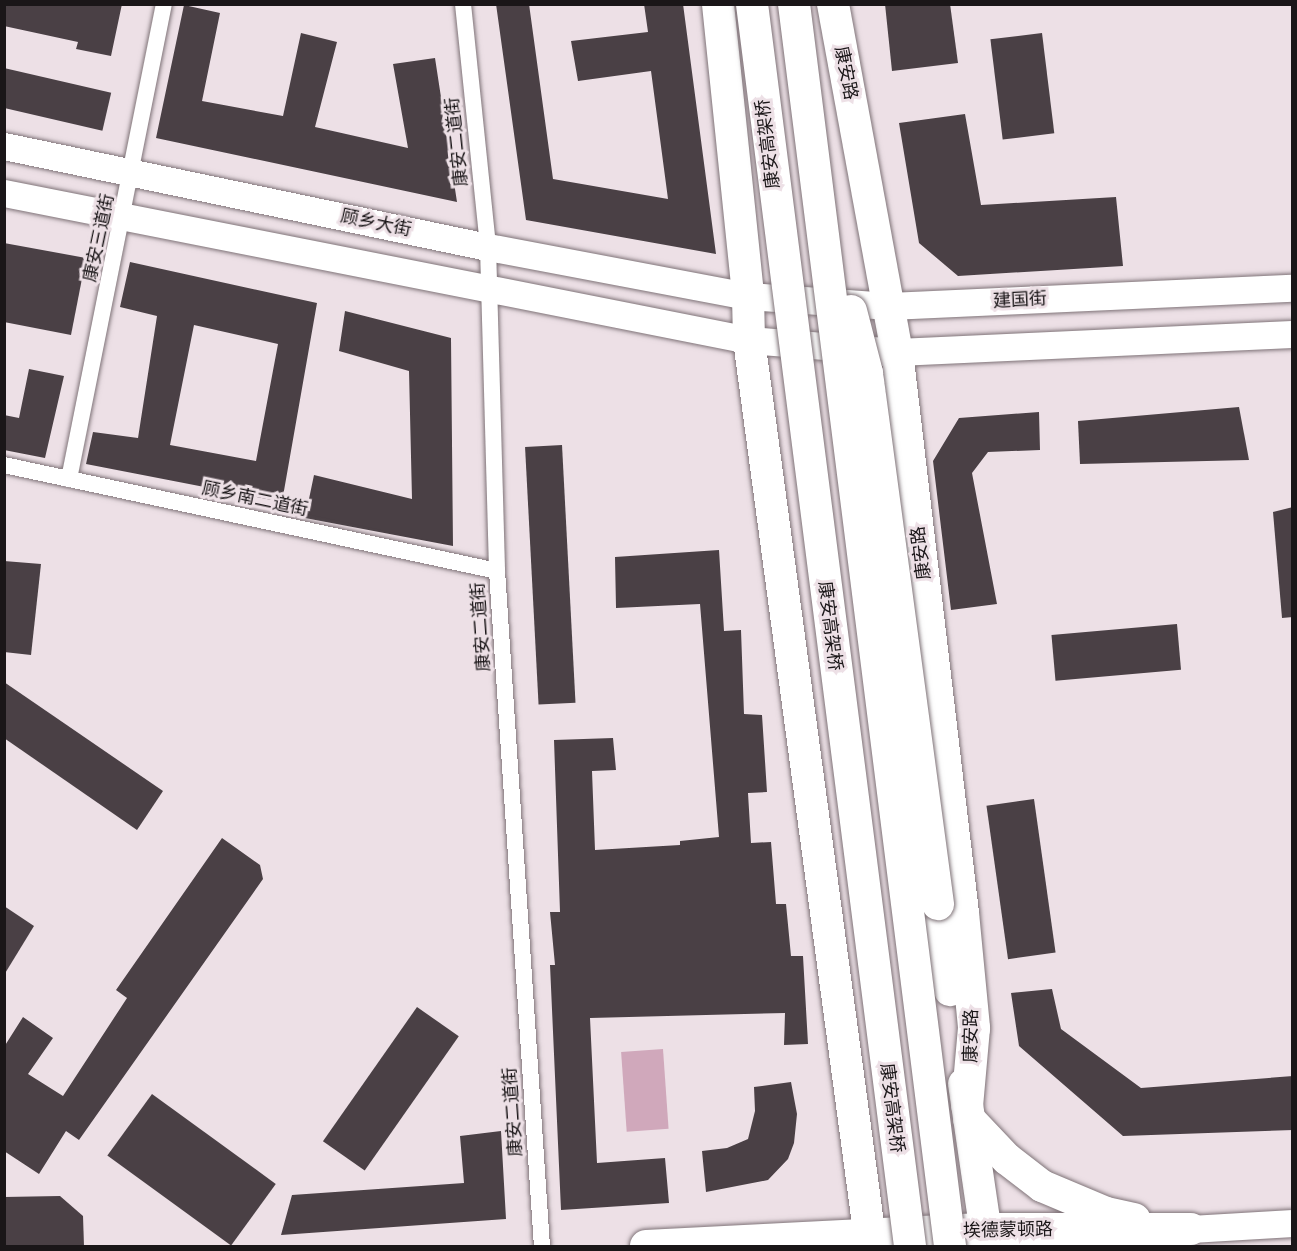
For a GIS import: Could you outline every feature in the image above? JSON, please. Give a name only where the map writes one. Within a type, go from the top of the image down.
[{"type":"highway","points":[[718,4],[748,296],[749,340],[871,1246]]},
{"type":"highway","name":"康安高架桥","points":[[752,4],[910,1246]]},
{"type":"highway","points":[[794,4],[950,1246]]},
{"type":"highway","name":"康安路","points":[[833,4],[897,352],[963,913],[974,1028],[968,1112]]},
{"type":"highway","points":[[773,181],[779,397],[874,1126],[873,1188],[868,1211]]},
{"type":"highway","name":"康安路","points":[[818,183],[867,373],[938,904],[987,1238]]},
{"type":"highway","points":[[968,1112],[1006,1159],[1054,1193],[1106,1213],[1178,1233]]},
{"type":"highway","name":"埃德蒙顿路","points":[[646,1246],[1178,1233]]},
{"type":"main road","name":"顾乡大街","points":[[4,146],[488,247],[748,296]]},
{"type":"main road","points":[[4,193],[749,340],[897,352],[1293,334]]},
{"type":"main road","name":"建国街","points":[[748,296],[889,306],[1293,288]]},
{"type":"main road","points":[[1178,1233],[1293,1223]]},
{"type":"street","name":"康安三道街","points":[[69,479],[164,4]]},
{"type":"street","name":"康安二道街","points":[[463,4],[488,247],[497,571],[542,1246]]},
{"type":"street","name":"顾乡南二道街","points":[[4,465],[497,571]]},
{"type":"shaded area","points":[[663,1049],[669,1129],[627,1132],[621,1052]]},
{"type":"building","points":[[4,4],[122,4],[111,56],[76,49],[78,42],[4,26]]},
{"type":"building","points":[[496,4],[529,4],[553,179],[668,199],[651,71],[578,81],[571,41],[648,32],[644,4],[683,4],[716,254],[526,220]]},
{"type":"building","points":[[885,4],[950,4],[958,63],[892,71]]},
{"type":"building","points":[[184,5],[220,13],[202,101],[283,116],[301,33],[337,42],[315,127],[408,148],[393,64],[435,58],[457,202],[156,138]]},
{"type":"building","points":[[1042,33],[1054,133],[1003,140],[990,39]]},
{"type":"building","points":[[4,68],[111,93],[102,131],[4,108]]},
{"type":"building","points":[[965,114],[981,205],[1116,197],[1123,266],[958,276],[919,243],[899,123]]},
{"type":"building","points":[[4,243],[86,258],[71,335],[4,322]]},
{"type":"building","points":[[130,262],[317,303],[282,502],[86,464],[93,432],[138,438],[157,316],[120,307]],"holes":[[[194,325],[278,344],[256,461],[170,445]]]},
{"type":"building","points":[[345,311],[451,338],[453,546],[305,518],[314,475],[412,499],[409,371],[339,351]]},
{"type":"building","points":[[29,369],[64,376],[45,458],[4,450],[4,415],[19,418]]},
{"type":"building","points":[[1239,407],[1249,460],[1080,464],[1078,421]]},
{"type":"building","points":[[1039,412],[1040,450],[988,452],[972,473],[997,604],[951,610],[933,461],[959,418]]},
{"type":"building","points":[[562,445],[576,703],[539,705],[525,447]]},
{"type":"building","points":[[1293,507],[1293,617],[1282,618],[1273,512]]},
{"type":"building","points":[[719,550],[724,631],[741,630],[744,714],[762,715],[767,792],[748,793],[751,843],[771,842],[776,904],[786,904],[791,956],[803,956],[808,1044],[784,1045],[785,1013],[590,1018],[597,1163],[665,1158],[669,1203],[561,1210],[550,965],[555,965],[550,912],[560,912],[554,740],[613,738],[616,770],[592,771],[595,850],[680,845],[680,841],[719,837],[700,604],[616,608],[615,557]]},
{"type":"building","points":[[4,561],[41,564],[31,655],[4,652]]},
{"type":"building","points":[[1177,624],[1181,670],[1055,681],[1051,635]]},
{"type":"building","points":[[4,682],[163,791],[137,830],[4,738]]},
{"type":"building","points":[[1034,799],[1056,952],[1008,959],[986,806]]},
{"type":"building","points":[[222,838],[260,865],[263,879],[79,1140],[66,1131],[39,1174],[4,1151],[4,1047],[23,1017],[53,1038],[28,1074],[63,1096],[127,998],[116,990]]},
{"type":"building","points":[[4,906],[34,926],[4,975]]},
{"type":"building","points":[[1052,989],[1061,1029],[1141,1088],[1293,1076],[1293,1130],[1123,1136],[1019,1046],[1011,993]]},
{"type":"building","points":[[417,1007],[459,1036],[365,1171],[323,1141]]},
{"type":"building","points":[[791,1082],[797,1114],[794,1143],[788,1159],[768,1180],[706,1192],[702,1151],[727,1148],[748,1139],[755,1111],[754,1087]]},
{"type":"building","points":[[152,1094],[276,1184],[231,1245],[107,1155]]},
{"type":"building","points":[[501,1131],[506,1219],[281,1235],[292,1195],[464,1183],[460,1136]]},
{"type":"building","points":[[60,1196],[83,1216],[84,1246],[4,1246],[4,1197]]}]
